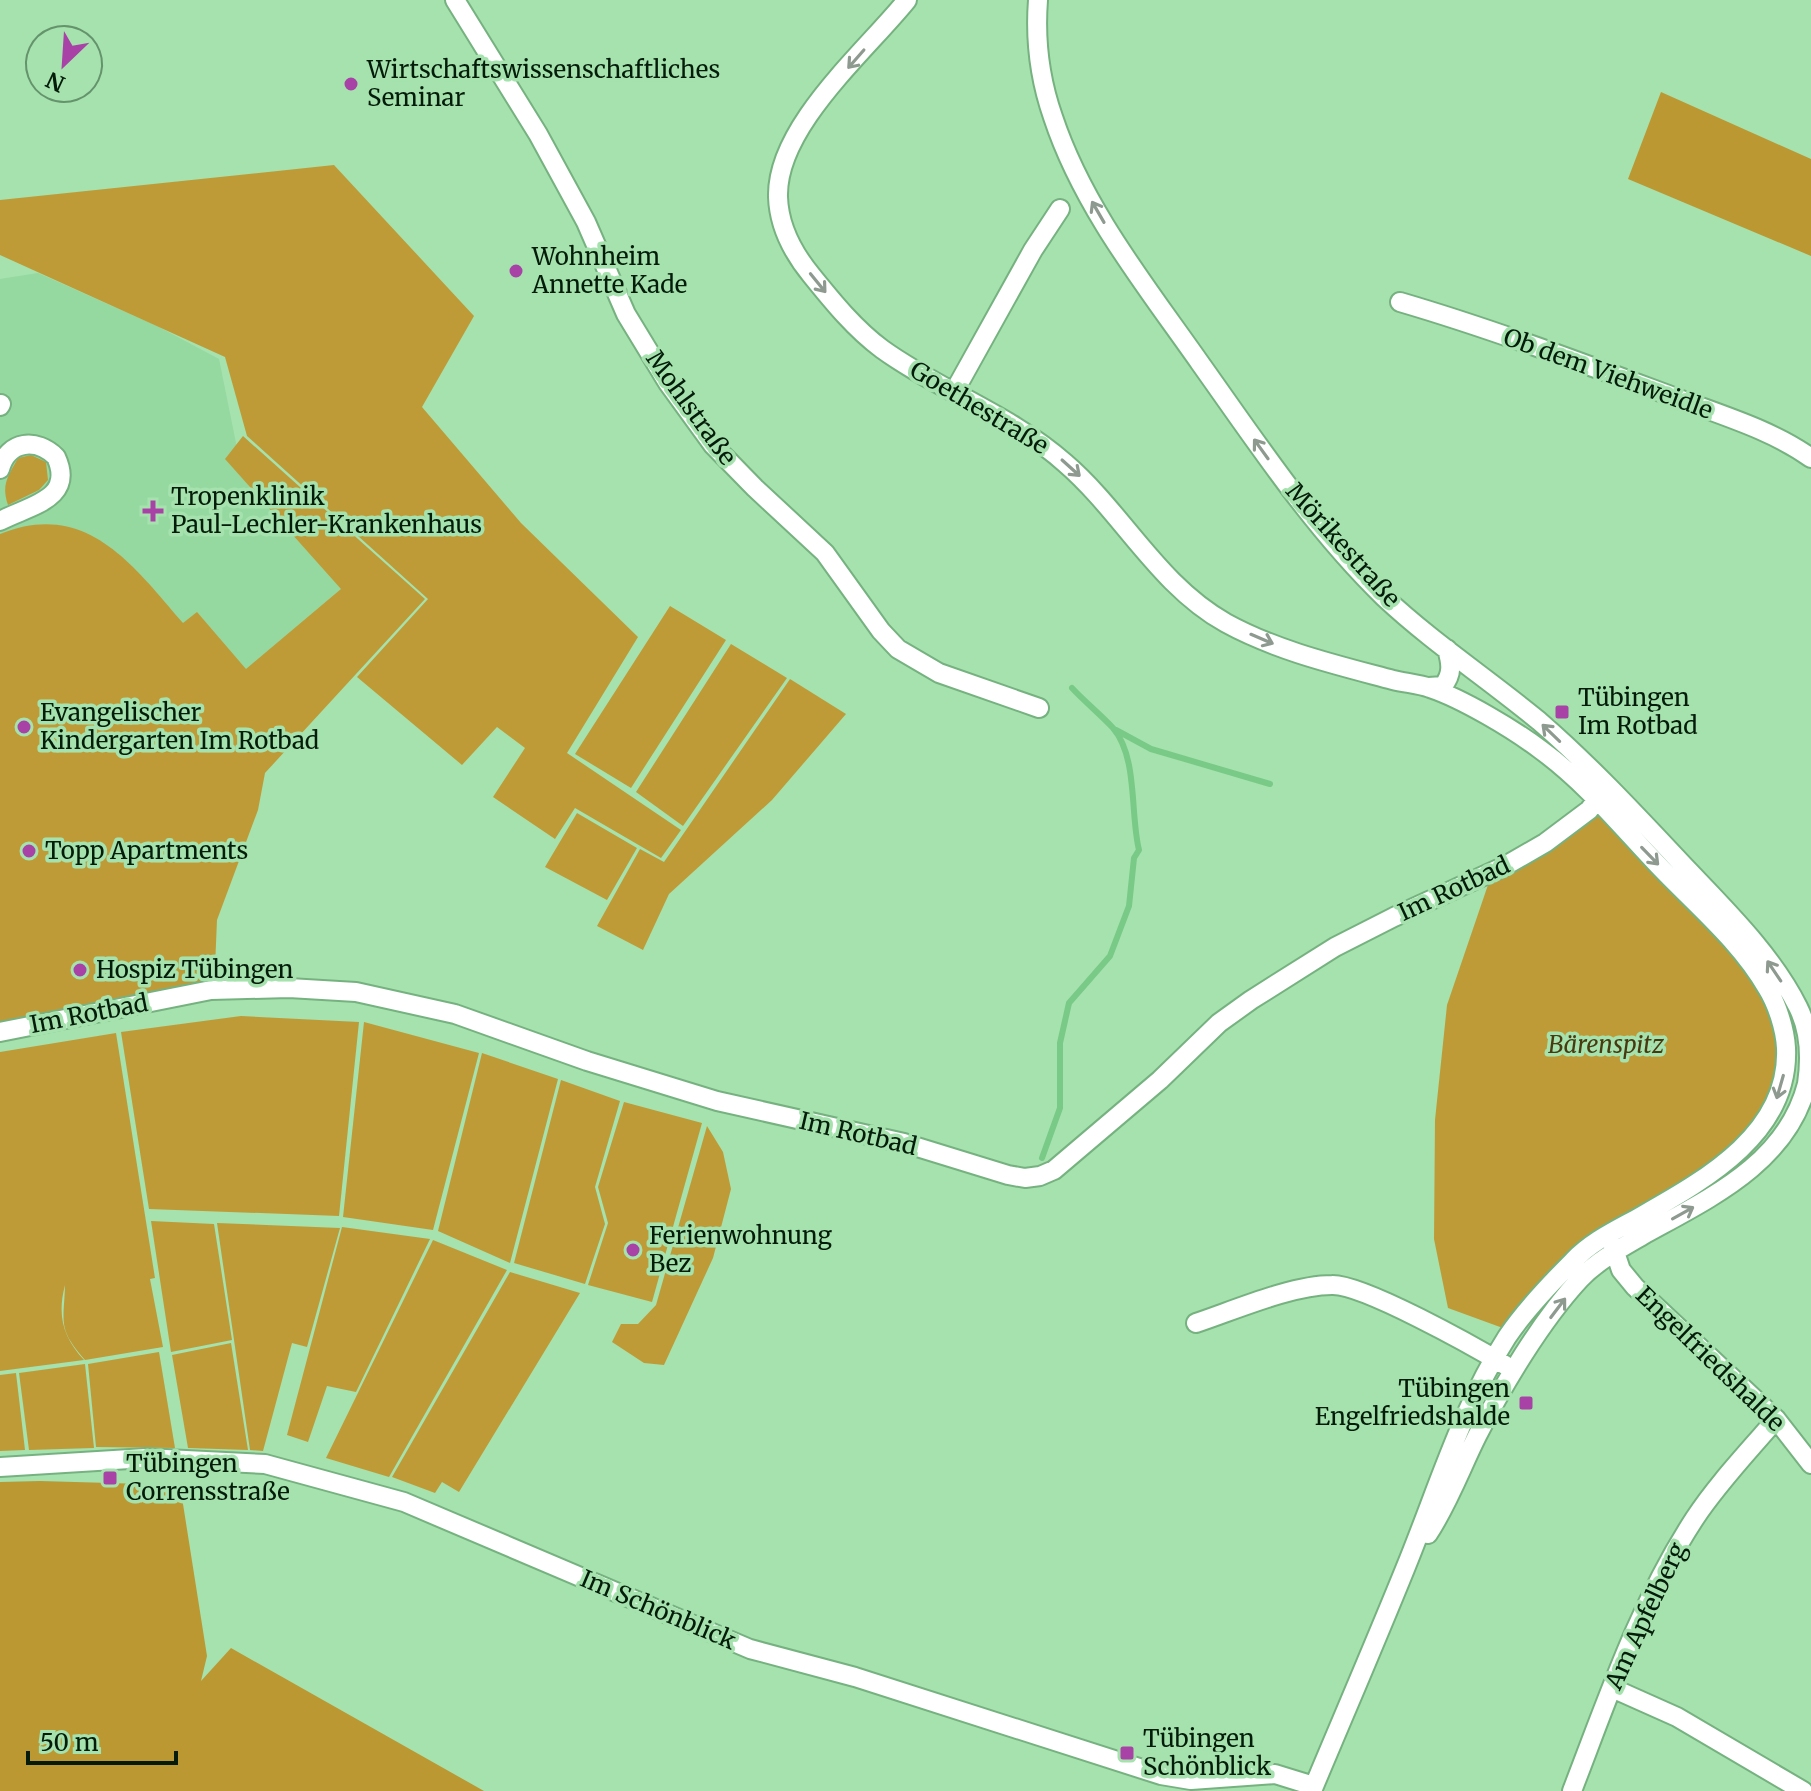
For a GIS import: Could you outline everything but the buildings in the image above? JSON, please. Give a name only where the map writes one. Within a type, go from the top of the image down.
[{"type":"street","name":"Mohlstraße","points":[[455,0],[538,134],[586,222],[633,325],[668,383],[713,445],[825,553],[881,631],[898,649],[939,673],[1039,708]]},
{"type":"street","name":"Goethestraße","points":[[907,0],[800,126],[781,167],[778,193],[780,220],[805,268],[858,328],[883,349],[1025,433],[1059,457],[1085,481],[1182,591],[1224,622],[1278,646],[1429,687],[1541,750],[1602,793]]},
{"type":"street","name":"Mörikestraße","points":[[1038,0],[1041,70],[1054,121],[1074,168],[1114,239],[1258,444],[1318,523],[1386,598],[1541,723],[1761,978],[1771,994],[1787,1044]]},
{"type":"street","points":[[954,392],[1033,250],[1060,209]]},
{"type":"street","name":"Ob dem Viehweidle","points":[[1400,302],[1481,327],[1716,413],[1773,437],[1811,458]]},
{"type":"street","points":[[0,469],[10,451],[28,443],[39,445],[56,457],[61,479],[57,489],[37,505],[0,521]]},
{"type":"street","points":[[1429,687],[1443,686],[1449,679],[1451,669],[1447,649]]},
{"type":"street","name":"Mörikestraße","points":[[1602,793],[1717,900],[1767,960],[1798,1006],[1811,1039]]},
{"type":"street","name":"Im Rotbad","points":[[0,1032],[211,990],[289,988],[347,991],[414,1003],[702,1097],[904,1143],[1008,1175],[1025,1178],[1040,1176],[1067,1160],[1160,1080],[1219,1023],[1251,1000],[1335,947],[1535,849],[1589,810],[1602,793]]},
{"type":"street","points":[[1313,1788],[1407,1566],[1455,1439],[1511,1331],[1569,1265],[1594,1243],[1614,1242],[1730,1187],[1769,1152],[1788,1128],[1807,1085],[1811,1039],[1787,1044],[1781,1090],[1762,1126],[1744,1146],[1614,1242],[1582,1277],[1514,1371],[1481,1429],[1434,1525],[1407,1566]]},
{"type":"street","name":"Engelfriedshalde","points":[[1614,1242],[1621,1270],[1635,1287],[1776,1419],[1811,1464]]},
{"type":"street","points":[[1196,1323],[1295,1292],[1336,1284],[1355,1289],[1514,1371]]},
{"type":"street","name":"Am Apfelberg","points":[[1572,1791],[1645,1609],[1675,1550],[1697,1515],[1776,1419]]},
{"type":"street","name":"Im Schönblick","points":[[0,1467],[146,1458],[265,1464],[404,1502],[750,1649],[855,1677],[1161,1775],[1191,1780],[1275,1774],[1313,1788]]},
{"type":"street","points":[[1612,1688],[1677,1717],[1803,1791]]},
{"type":"shaded area","points":[[1661,92],[1811,159],[1811,256],[1628,179]]},
{"type":"shaded area","name":"Tropenklinik Paul-Lechler-Krankenhaus","points":[[38,273],[157,326],[219,359],[237,448],[375,575],[272,670],[0,681],[0,279]]},
{"type":"shaded area","points":[[0,1482],[180,1485],[207,1656],[201,1681],[231,1648],[484,1791],[0,1791]]},
{"type":"green space","points":[[334,165],[474,316],[422,407],[521,523],[638,637],[567,753],[681,830],[661,858],[575,808],[555,839],[493,797],[525,748],[497,727],[462,765],[357,677],[428,599],[247,436],[225,357],[0,255],[0,200]]},
{"type":"green space","points":[[243,436],[425,599],[265,773],[258,810],[217,920],[214,991],[0,1032],[0,534],[31,525],[58,525],[83,531],[126,560],[183,623],[197,612],[246,669],[341,589],[225,459]]},
{"type":"green space","points":[[31,455],[46,462],[48,480],[39,490],[8,505],[5,486],[9,476],[18,458]]},
{"type":"green space","points":[[670,606],[726,640],[631,788],[575,754]]},
{"type":"green space","points":[[731,644],[787,678],[683,826],[636,792]]},
{"type":"green space","points":[[790,679],[846,714],[772,800],[669,894],[643,950],[597,926],[640,849],[664,862]]},
{"type":"green space","name":"Bärenspitz","points":[[1596,800],[1761,978],[1787,1044],[1762,1126],[1612,1232],[1511,1331],[1448,1308],[1434,1239],[1435,1120],[1447,1005],[1490,879]]},
{"type":"green space","points":[[577,813],[637,848],[607,900],[545,867]]},
{"type":"green space","points":[[241,1016],[359,1022],[339,1216],[149,1209],[121,1032]]},
{"type":"green space","points":[[364,1022],[479,1053],[433,1230],[343,1217]]},
{"type":"green space","points":[[116,1033],[155,1278],[150,1279],[163,1347],[85,1360],[67,1334],[71,1343],[84,1360],[0,1371],[0,1052]],"holes":[[[65,1285],[65,1329],[62,1307]]]},
{"type":"green space","points":[[482,1053],[558,1079],[510,1263],[438,1231]]},
{"type":"green space","points":[[561,1080],[620,1101],[595,1187],[605,1224],[585,1284],[514,1263]]},
{"type":"green space","points":[[624,1102],[702,1123],[652,1302],[588,1285],[608,1223],[598,1187]]},
{"type":"green space","points":[[707,1126],[723,1152],[731,1189],[713,1258],[664,1365],[644,1363],[612,1342],[621,1324],[638,1324],[656,1305]]},
{"type":"green space","points":[[151,1221],[214,1224],[232,1340],[171,1352]]},
{"type":"green space","points":[[217,1223],[340,1228],[307,1347],[292,1343],[263,1451],[250,1450]]},
{"type":"green space","points":[[342,1227],[430,1239],[356,1392],[327,1386],[308,1442],[287,1435]]},
{"type":"green space","points":[[433,1240],[507,1270],[389,1477],[326,1458]]},
{"type":"green space","points":[[510,1272],[580,1293],[459,1492],[442,1482],[435,1493],[392,1477]]},
{"type":"green space","points":[[231,1343],[248,1450],[188,1448],[172,1355]]},
{"type":"green space","points":[[159,1352],[175,1448],[96,1447],[88,1364]]},
{"type":"green space","points":[[85,1364],[94,1448],[29,1450],[19,1373]]},
{"type":"green space","points":[[16,1373],[25,1450],[0,1451],[0,1375]]},
{"type":"waterway","points":[[1042,1158],[1060,1108],[1060,1043],[1069,1003],[1110,956],[1129,906],[1134,858],[1139,850],[1130,770],[1121,740],[1113,728],[1072,688]]},
{"type":"waterway","points":[[1116,730],[1151,749],[1270,784]]},
{"type":"place","name":"Wirtschaftswissenschaftliches Seminar","points":[[351,84]]},
{"type":"place","name":"Wohnheim Annette Kade","points":[[516,271]]},
{"type":"place","name":"Tropenklinik Paul-Lechler-Krankenhaus","points":[[153,511]]},
{"type":"place","name":"Tübingen Im Rotbad","points":[[1562,712]]},
{"type":"place","name":"Evangelischer Kindergarten Im Rotbad","points":[[24,727]]},
{"type":"place","name":"Topp Apartments","points":[[29,851]]},
{"type":"place","name":"Hospiz Tübingen","points":[[80,970]]},
{"type":"place","name":"Ferienwohnung Bez","points":[[633,1250]]},
{"type":"place","name":"Tübingen Engelfriedshalde","points":[[1526,1403]]},
{"type":"place","name":"Tübingen Corrensstraße","points":[[110,1478]]},
{"type":"place","name":"Tübingen Schönblick","points":[[1127,1753]]}]
